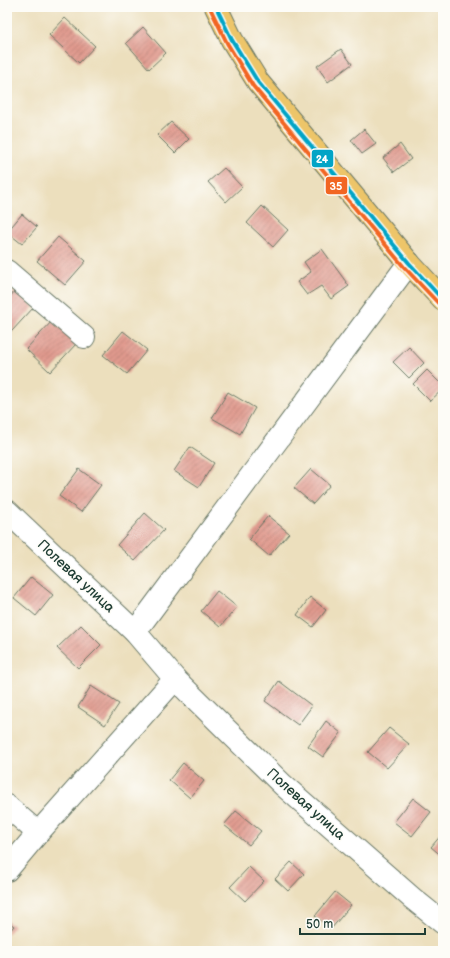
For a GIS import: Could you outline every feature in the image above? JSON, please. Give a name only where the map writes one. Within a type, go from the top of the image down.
[{"type":"main road","points":[[216,7],[232,40],[258,82],[409,263],[443,300]]},
{"type":"street","points":[[135,632],[409,263]]},
{"type":"street","points":[[7,271],[84,337]]},
{"type":"street","name":"Полевая улица","points":[[7,511],[135,632],[175,679],[283,785],[412,898],[443,923]]},
{"type":"street","points":[[7,870],[175,679]]},
{"type":"street","points":[[7,806],[38,833]]},
{"type":"building","points":[[65,18],[95,46],[79,63],[49,35]]},
{"type":"building","points":[[143,27],[166,53],[149,69],[126,43]]},
{"type":"building","points":[[341,49],[352,64],[328,82],[317,66]]},
{"type":"building","points":[[171,122],[189,139],[175,153],[157,135]]},
{"type":"building","points":[[364,129],[376,144],[362,154],[351,140]]},
{"type":"building","points":[[400,144],[411,159],[394,172],[383,158]]},
{"type":"building","points":[[224,168],[242,187],[226,202],[208,182]]},
{"type":"building","points":[[262,206],[288,230],[273,247],[247,223]]},
{"type":"building","points":[[22,214],[37,227],[22,244],[7,232]]},
{"type":"building","points":[[58,237],[86,261],[65,285],[37,261]]},
{"type":"building","points":[[322,249],[349,286],[331,299],[321,286],[307,295],[297,282],[311,272],[304,262]]},
{"type":"building","points":[[15,291],[34,307],[12,331],[7,326],[7,300]]},
{"type":"building","points":[[53,320],[77,343],[50,372],[26,349]]},
{"type":"building","points":[[123,331],[147,350],[127,374],[103,355]]},
{"type":"building","points":[[409,347],[424,363],[409,378],[393,362]]},
{"type":"building","points":[[427,370],[443,386],[443,389],[430,401],[413,384]]},
{"type":"building","points":[[228,392],[255,408],[240,434],[212,418]]},
{"type":"building","points":[[190,447],[214,463],[199,487],[174,471]]},
{"type":"building","points":[[79,469],[101,485],[81,512],[59,496]]},
{"type":"building","points":[[311,469],[330,485],[313,504],[294,488]]},
{"type":"building","points":[[145,513],[164,530],[135,561],[117,545]]},
{"type":"building","points":[[268,516],[289,533],[269,556],[249,539]]},
{"type":"building","points":[[31,577],[53,595],[36,616],[14,598]]},
{"type":"building","points":[[217,591],[237,607],[220,627],[201,611]]},
{"type":"building","points":[[310,597],[326,610],[313,627],[297,615]]},
{"type":"building","points":[[81,625],[101,645],[78,668],[57,648]]},
{"type":"building","points":[[279,681],[312,706],[298,725],[265,701]]},
{"type":"building","points":[[91,686],[119,704],[105,725],[78,707]]},
{"type":"building","points":[[326,721],[341,733],[323,757],[308,746]]},
{"type":"building","points":[[389,728],[409,744],[387,768],[368,752]]},
{"type":"building","points":[[183,763],[204,781],[190,798],[169,780]]},
{"type":"building","points":[[413,798],[431,812],[412,836],[394,822]]},
{"type":"building","points":[[236,811],[261,831],[249,845],[224,825]]},
{"type":"building","points":[[443,833],[443,857],[431,847]]},
{"type":"building","points":[[291,862],[304,874],[288,891],[275,879]]},
{"type":"building","points":[[249,867],[264,881],[245,901],[230,887]]},
{"type":"building","points":[[335,892],[351,905],[331,929],[315,916]]},
{"type":"building","points":[[7,921],[14,926],[7,934]]},
{"type":"transit line","name":"24","points":[[216,7],[232,40],[258,82],[409,263],[443,300]]},
{"type":"transit line","name":"35","points":[[211,10],[227,43],[253,86],[404,267],[439,304]]}]
